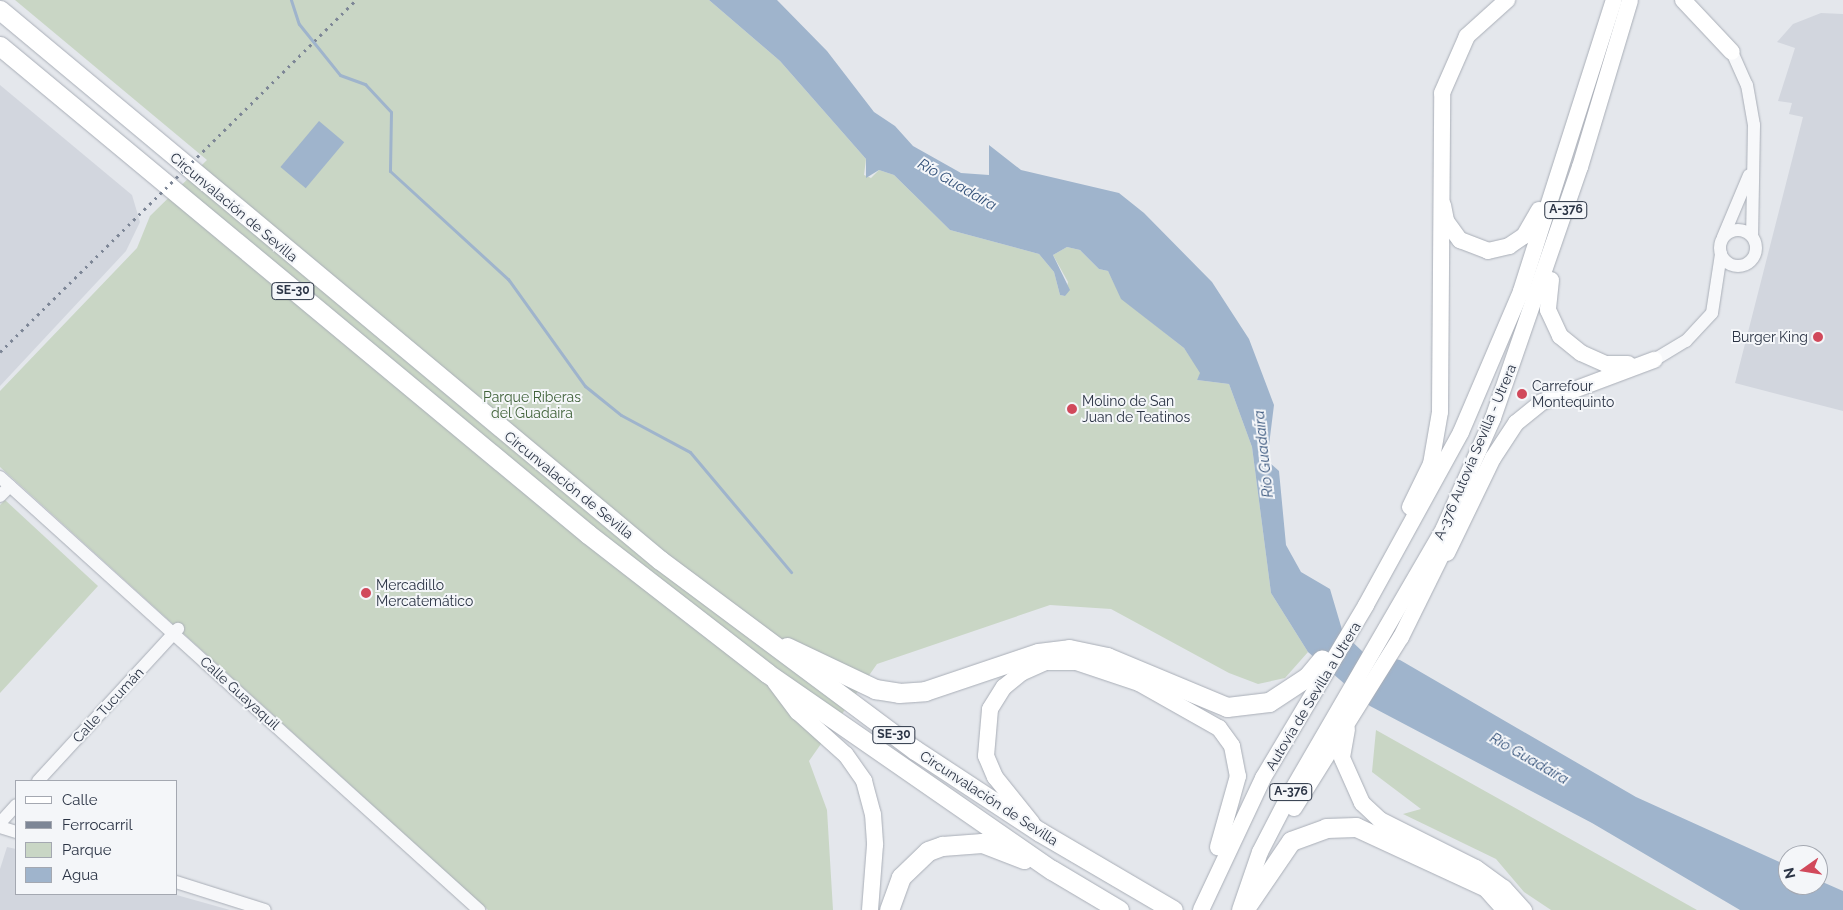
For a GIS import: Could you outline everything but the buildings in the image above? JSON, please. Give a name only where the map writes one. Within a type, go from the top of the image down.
[{"type":"highway","name":"Circunvalación de Sevilla","points":[[0,10],[465,400],[752,630],[915,750],[1040,832],[1173,910]]},
{"type":"highway","name":"Circunvalación de Sevilla","points":[[0,46],[588,534],[767,673],[1052,870],[1119,910]]},
{"type":"highway","points":[[752,630],[841,675],[899,693],[934,689],[1038,653],[1069,649],[1107,657],[1227,707],[1269,702],[1313,680],[1322,659]]},
{"type":"highway","points":[[1244,910],[1291,841],[1326,828],[1349,827],[1382,835],[1486,887],[1507,910]]},
{"type":"highway","points":[[889,910],[901,878],[928,851],[942,846],[982,843],[1052,870]]},
{"type":"main road","points":[[1400,540],[1438,435],[1439,180],[1446,77],[1467,36],[1507,0]]},
{"type":"main road","name":"A-376 Autovía Sevilla - Utrera","points":[[1363,603],[1437,482],[1497,349],[1521,291],[1614,0]]},
{"type":"main road","name":"A-376 Autovía Sevilla - Utrera","points":[[1394,634],[1493,418],[1580,167],[1630,0]]},
{"type":"main road","points":[[1683,0],[1732,52]]},
{"type":"main road","points":[[1439,180],[1446,221],[1460,240],[1488,250],[1509,246],[1524,236],[1535,220],[1574,122]]},
{"type":"main road","points":[[1580,167],[1548,289],[1548,310],[1560,336],[1581,353],[1606,364],[1647,362]]},
{"type":"main road","points":[[1240,910],[1251,875],[1267,857],[1344,715],[1394,634],[1422,597],[1516,423],[1542,402],[1647,362]]},
{"type":"main road","points":[[1422,597],[1479,471],[1493,418]]},
{"type":"main road","points":[[1322,659],[1363,603]]},
{"type":"main road","name":"Autovía de Sevilla a Utrera","points":[[1201,910],[1313,680],[1363,603]]},
{"type":"main road","points":[[1040,832],[994,777],[986,756],[984,736],[990,709],[1004,687],[1022,672],[1046,662],[1076,662],[1108,669],[1197,712],[1219,728],[1232,746],[1238,776],[1234,802],[1205,880],[1208,894]]},
{"type":"main road","points":[[767,673],[798,712],[846,755],[864,781],[874,814],[876,845],[870,910]]},
{"type":"main road","points":[[1344,715],[1342,758],[1362,803],[1380,820],[1476,868],[1504,888],[1524,910]]},
{"type":"street","points":[[1721,254],[1727,263],[1747,264],[1755,256],[1752,235],[1752,106],[1732,52]]},
{"type":"street","points":[[1647,362],[1686,342],[1712,313],[1722,239],[1752,168]]},
{"type":"street","points":[[1722,239],[1736,230],[1752,235]]},
{"type":"street","points":[[0,496],[5,481]]},
{"type":"street","name":"Calle Guayaquil","points":[[5,481],[176,631],[479,910]]},
{"type":"street","name":"Calle Tucumán","points":[[39,780],[176,631]]},
{"type":"street","points":[[15,806],[0,825],[15,832]]},
{"type":"street","points":[[178,883],[265,910]]},
{"type":"shaded area","points":[[1821,13],[1843,14],[1843,411],[1735,383],[1803,117],[1789,114],[1792,103],[1778,101],[1795,48],[1777,42],[1793,24]]},
{"type":"shaded area","points":[[0,85],[132,195],[140,222],[126,251],[0,386]]},
{"type":"shaded area","points":[[7,847],[15,849],[15,895],[177,895],[230,910],[0,910],[0,869]]},
{"type":"green space","name":"Parque Riberas del Guadaira","points":[[15,0],[709,0],[780,61],[866,159],[864,175],[871,178],[879,170],[894,175],[950,230],[1039,254],[1054,272],[1060,295],[1065,296],[1068,282],[1053,255],[1067,247],[1080,250],[1099,269],[1108,271],[1122,299],[1184,348],[1201,373],[1197,380],[1229,384],[1252,447],[1271,593],[1308,652],[1285,678],[1258,684],[1229,673],[1111,609],[1050,605],[877,664],[809,761],[827,810],[833,910],[488,910],[0,467],[0,391],[137,248],[150,216],[207,160]]},
{"type":"green space","points":[[5,500],[98,586],[0,693],[0,505]]},
{"type":"green space","points":[[1376,730],[1697,910],[1551,910],[1524,892],[1496,859],[1403,814],[1421,809],[1372,772]]},
{"type":"water","name":"Río Guadaíra","points":[[709,0],[777,0],[827,51],[874,112],[895,126],[913,146],[961,173],[989,175],[989,145],[1021,170],[1119,193],[1144,213],[1212,282],[1249,339],[1274,405],[1268,453],[1269,462],[1279,471],[1286,545],[1301,572],[1330,589],[1343,633],[1363,652],[1400,660],[1636,797],[1778,861],[1778,895],[1828,895],[1828,884],[1843,891],[1843,910],[1740,910],[1592,823],[1370,706],[1308,652],[1271,593],[1252,447],[1229,384],[1197,380],[1200,373],[1184,348],[1121,299],[1108,271],[1099,269],[1080,250],[1067,247],[1053,255],[1070,290],[1065,296],[1060,295],[1054,272],[1039,254],[950,230],[894,175],[879,170],[866,178],[866,159],[780,61]]},
{"type":"water","points":[[319,121],[344,142],[306,188],[280,167]]},
{"type":"waterway","points":[[291,0],[299,24],[340,75],[365,84],[391,112],[390,171],[508,279],[585,386],[621,415],[690,452],[791,572]]},
{"type":"railway","points":[[0,352],[356,0]]},
{"type":"place","name":"Burger King","points":[[1818,337]]},
{"type":"place","name":"Carrefour Montequinto","points":[[1522,394]]},
{"type":"place","name":"Molino de San Juan de Teatinos","points":[[1072,409]]},
{"type":"place","name":"Mercadillo Mercatemático","points":[[366,593]]}]
